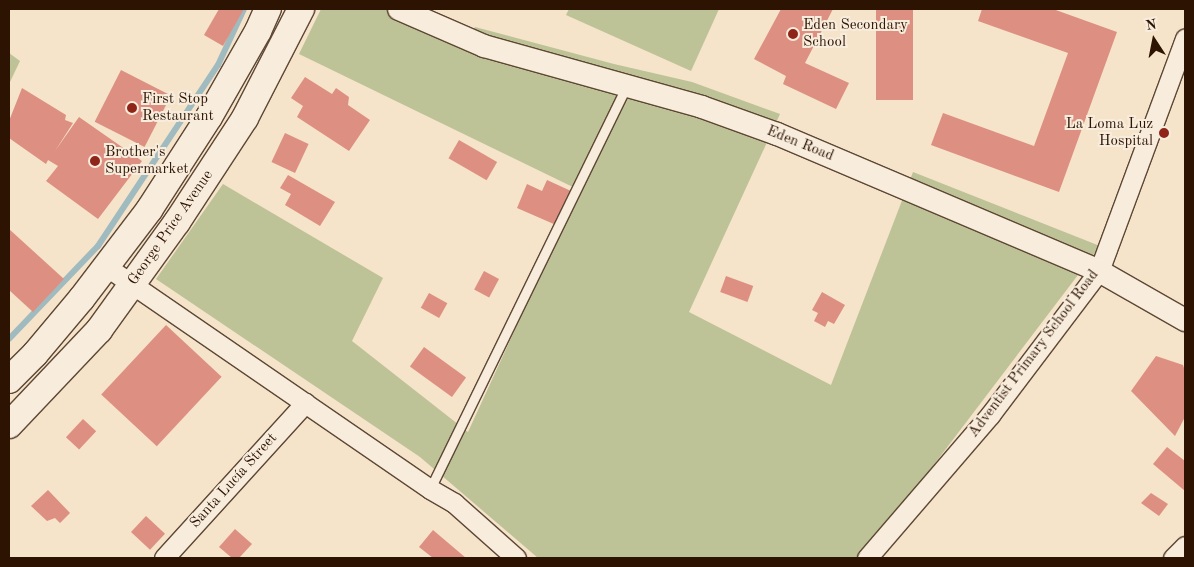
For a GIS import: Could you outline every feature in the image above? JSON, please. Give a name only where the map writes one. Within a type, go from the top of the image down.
[{"type":"main road","name":"George Price Avenue","points":[[9,380],[35,354],[107,267],[188,151],[235,74],[268,9]]},
{"type":"main road","name":"George Price Avenue","points":[[9,426],[99,330],[188,206],[245,118],[301,9]]},
{"type":"street","name":"Eden Road","points":[[399,9],[484,46],[702,107],[777,134],[1099,271],[1185,320]]},
{"type":"street","name":"Adventist Primary School Road","points":[[867,558],[990,415],[1099,271],[1185,38]]},
{"type":"street","points":[[107,267],[130,285],[430,489],[454,503],[515,558]]},
{"type":"street","name":"Santa Lucía Street","points":[[164,558],[305,403]]},
{"type":"street","points":[[1173,558],[1185,546]]},
{"type":"lane","points":[[430,489],[627,85]]},
{"type":"green space","points":[[321,9],[398,9],[467,41],[475,27],[614,64],[692,82],[780,114],[689,312],[831,385],[913,172],[1100,246],[863,558],[538,558],[420,457],[156,279],[223,184],[383,278],[352,341],[468,432],[579,190],[299,54]]},
{"type":"green space","points":[[569,9],[719,9],[691,71],[566,15]]},
{"type":"green space","points":[[9,53],[20,61],[9,84]]},
{"type":"building","points":[[219,9],[244,9],[223,46],[204,35]]},
{"type":"building","name":"Eden Secondary School","points":[[781,9],[833,9],[805,63],[849,83],[836,109],[783,84],[786,76],[754,59]]},
{"type":"building","points":[[876,9],[913,9],[913,100],[876,100]]},
{"type":"building","points":[[982,9],[1053,9],[1117,32],[1059,192],[931,145],[943,113],[1034,146],[1068,53],[978,21]]},
{"type":"building","name":"First Stop Restaurant","points":[[121,70],[171,95],[145,147],[95,122]]},
{"type":"building","points":[[305,77],[332,94],[336,88],[349,97],[348,105],[370,120],[349,151],[297,117],[303,106],[291,98]]},
{"type":"building","points":[[22,88],[66,115],[65,120],[73,123],[55,151],[79,117],[142,161],[98,219],[46,181],[58,166],[48,160],[46,164],[9,138],[9,121]]},
{"type":"building","points":[[285,133],[309,144],[295,173],[271,162]]},
{"type":"building","points":[[459,140],[497,162],[487,180],[448,158]]},
{"type":"building","points":[[288,175],[335,202],[320,226],[285,205],[291,194],[280,188]]},
{"type":"building","points":[[547,180],[571,191],[556,225],[517,208],[527,184],[542,191]]},
{"type":"building","points":[[9,229],[64,279],[33,312],[9,290]]},
{"type":"building","points":[[484,271],[499,279],[489,298],[474,290]]},
{"type":"building","points":[[726,276],[753,286],[747,302],[720,292]]},
{"type":"building","points":[[822,292],[845,305],[834,324],[828,321],[825,327],[814,321],[818,313],[812,310]]},
{"type":"building","points":[[429,293],[447,303],[439,318],[421,308]]},
{"type":"building","points":[[166,325],[222,377],[157,446],[101,394]]},
{"type":"building","points":[[424,347],[466,378],[452,397],[410,366]]},
{"type":"building","points":[[1156,356],[1183,365],[1185,371],[1185,417],[1175,436],[1131,391]]},
{"type":"building","points":[[83,419],[96,431],[79,450],[66,437]]},
{"type":"building","points":[[1167,447],[1185,461],[1185,491],[1153,464]]},
{"type":"building","points":[[48,490],[70,513],[60,523],[55,518],[47,521],[31,506]]},
{"type":"building","points":[[1151,493],[1168,504],[1159,516],[1141,503]]},
{"type":"building","points":[[146,516],[165,534],[150,550],[131,532]]},
{"type":"building","points":[[235,529],[252,544],[239,558],[232,558],[219,547]]},
{"type":"building","points":[[433,530],[466,558],[433,558],[419,547]]},
{"type":"waterway","points":[[9,339],[98,246],[218,65],[244,9]]},
{"type":"place","name":"Eden Secondary School","points":[[793,34]]},
{"type":"place","name":"First Stop Restaurant","points":[[132,108]]},
{"type":"place","name":"La Loma Luz Hospital","points":[[1164,133]]},
{"type":"place","name":"Brother's Supermarket","points":[[95,161]]}]
